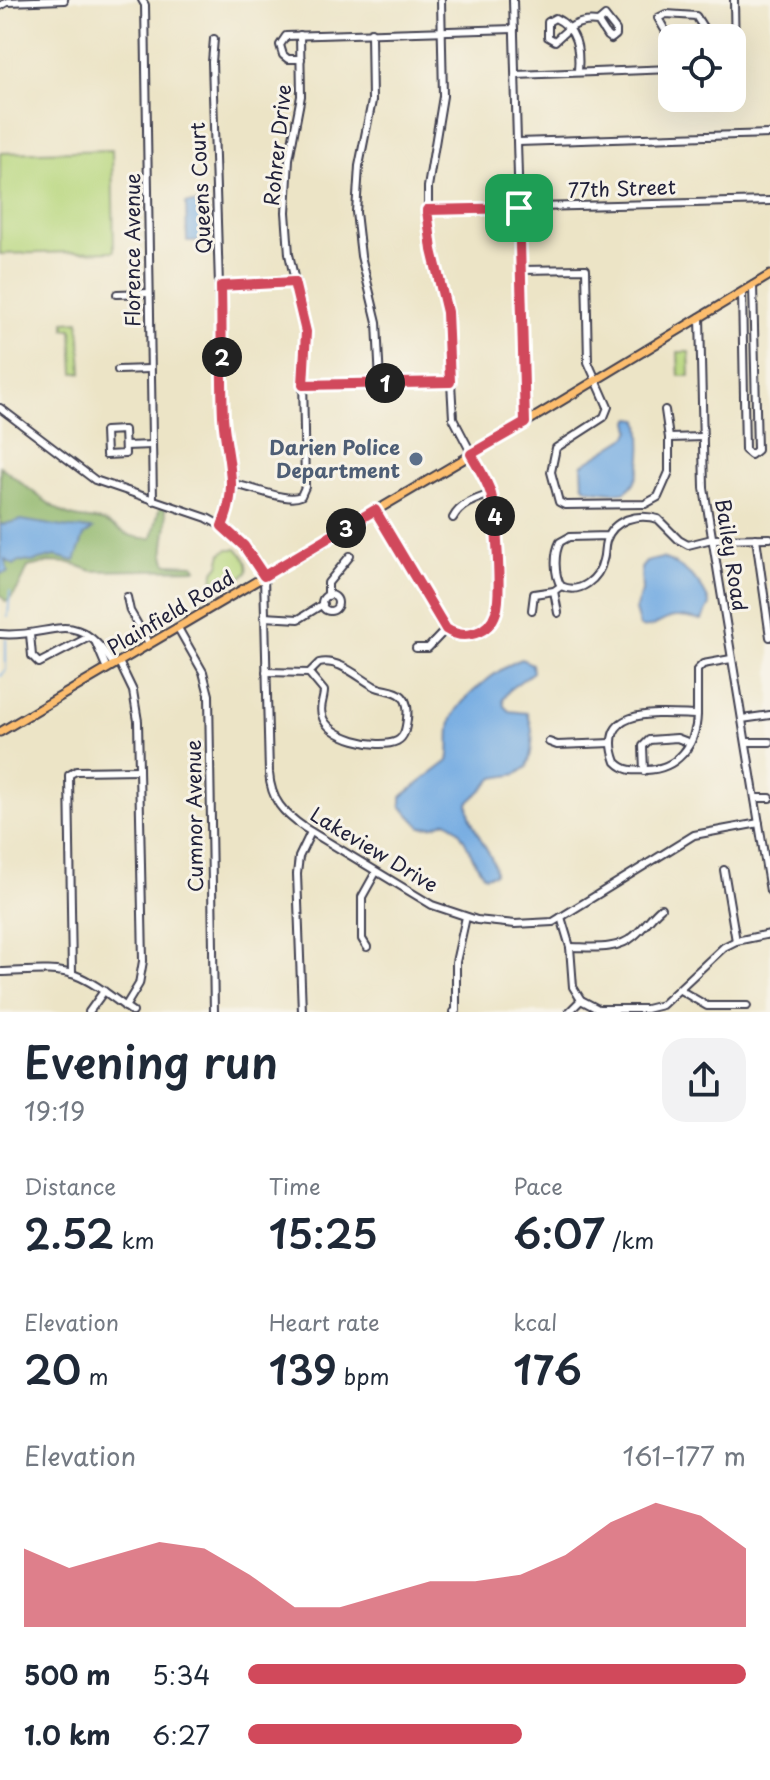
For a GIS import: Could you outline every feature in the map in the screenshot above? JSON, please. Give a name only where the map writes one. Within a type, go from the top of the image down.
[{"type":"main road","name":"Plainfield Road","points":[[0,732],[770,275]]},
{"type":"street","points":[[0,6],[7,2],[64,0]]},
{"type":"street","name":"Florence Avenue","points":[[142,0],[145,5],[153,501]]},
{"type":"street","points":[[375,510],[446,629],[455,635],[470,636],[489,624],[496,612],[496,525],[491,494],[453,418],[447,312],[432,250],[427,210],[430,172],[442,107],[441,0]]},
{"type":"street","points":[[513,0],[525,423]]},
{"type":"street","points":[[734,0],[734,24]]},
{"type":"street","points":[[666,14],[696,16],[706,32],[666,32],[658,18],[666,14]]},
{"type":"street","points":[[578,71],[576,40],[570,28],[576,22],[585,20],[598,22]]},
{"type":"street","points":[[300,35],[514,29]]},
{"type":"street","points":[[371,32],[372,101],[359,166],[356,212],[362,259],[377,322],[380,383]]},
{"type":"street","name":"Rohrer Drive","points":[[232,484],[291,500],[303,494],[305,483],[303,385],[306,332],[288,244],[286,190],[290,149],[301,96],[301,59],[300,35],[286,36],[280,45],[283,55],[288,59],[301,59]]},
{"type":"street","name":"Queens Court","points":[[214,39],[215,216],[221,286],[223,413],[232,484],[229,508],[222,526]]},
{"type":"street","points":[[516,73],[658,69]]},
{"type":"street","points":[[518,142],[770,134]]},
{"type":"street","name":"77th Street","points":[[427,210],[770,201]]},
{"type":"street","points":[[521,270],[586,269],[587,356],[607,404],[607,412],[556,448],[551,472],[559,502],[579,506],[652,502],[668,480],[669,438],[665,410]]},
{"type":"street","points":[[221,286],[294,282]]},
{"type":"street","points":[[742,292],[745,450],[751,455],[757,450],[753,285]]},
{"type":"street","points":[[117,294],[149,293]]},
{"type":"street","name":"Bailey Road","points":[[700,317],[704,488],[770,891]]},
{"type":"street","points":[[118,370],[150,369]]},
{"type":"street","points":[[744,379],[755,379]]},
{"type":"street","points":[[303,385],[450,382]]},
{"type":"street","points":[[0,408],[90,477],[222,526],[244,546],[264,576]]},
{"type":"street","points":[[124,430],[125,446],[125,454],[106,455],[105,431],[124,430]]},
{"type":"street","points":[[669,438],[703,437]]},
{"type":"street","points":[[125,446],[152,445]]},
{"type":"street","points":[[453,518],[457,510],[474,499],[491,494]]},
{"type":"street","points":[[532,610],[534,594],[578,589],[590,581],[602,564],[608,536],[625,520],[649,517],[663,521],[684,544],[693,545],[712,539],[770,538]]},
{"type":"street","points":[[558,613],[557,551],[560,542],[569,537],[608,536]]},
{"type":"street","points":[[756,538],[770,637]]},
{"type":"street","points":[[264,617],[299,619],[323,604],[328,596],[328,583],[350,556]]},
{"type":"street","name":"Lakeview Drive","points":[[264,576],[272,795],[286,814],[311,832],[424,901],[466,917],[515,924],[548,923],[694,835],[759,823]]},
{"type":"street","points":[[323,604],[330,611],[338,606],[335,597],[328,596]]},
{"type":"street","points":[[127,597],[130,611],[149,644]]},
{"type":"street","points":[[0,634],[30,634],[58,627],[73,628],[103,648],[133,691],[137,709],[143,966],[139,984],[125,1007]]},
{"type":"street","name":"Cumnor Avenue","points":[[178,628],[203,672],[209,695],[214,1012]]},
{"type":"street","points":[[416,648],[428,648],[446,629]]},
{"type":"street","points":[[30,634],[32,658],[39,663],[89,637]]},
{"type":"street","points":[[697,715],[629,717],[616,726],[612,743],[614,758],[629,770],[644,771],[671,765],[685,752],[696,729],[697,715],[698,667],[707,662],[731,659]]},
{"type":"street","points":[[266,672],[309,673],[319,663],[332,662],[380,689],[400,694],[408,708],[404,733],[391,742],[358,742],[348,738],[323,719],[324,691],[309,673]]},
{"type":"street","points":[[742,719],[770,715]]},
{"type":"street","points":[[644,771],[643,746],[649,740],[677,738],[690,743]]},
{"type":"street","points":[[549,742],[557,745],[612,743]]},
{"type":"street","points":[[746,742],[770,742]]},
{"type":"street","points":[[72,974],[69,775],[76,771],[139,770]]},
{"type":"street","points":[[755,798],[770,798]]},
{"type":"street","points":[[302,1012],[297,874],[299,857],[311,832]]},
{"type":"street","points":[[724,870],[736,941]]},
{"type":"street","points":[[367,947],[362,939],[362,897],[376,872]]},
{"type":"street","points":[[570,947],[623,943],[635,936],[661,908]]},
{"type":"street","points":[[454,1012],[457,954],[466,917]]},
{"type":"street","points":[[561,917],[570,947],[571,980],[581,1000],[603,1010],[646,1009],[662,1005],[715,953],[736,941],[770,934]]},
{"type":"street","points":[[0,972],[72,974],[104,991],[133,1012]]},
{"type":"street","points":[[680,990],[707,1006],[747,1006]]},
{"type":"street","points":[[89,1012],[104,991]]},
{"type":"street","points":[[569,1012],[581,1000]]},
{"type":"green space","points":[[112,150],[114,251],[0,254],[0,153]]},
{"type":"green space","points":[[79,321],[82,373],[74,373],[72,329],[65,329],[65,322]]},
{"type":"green space","points":[[678,352],[689,352],[690,376],[679,376]]},
{"type":"green space","points":[[0,466],[61,511],[73,517],[105,522],[132,536],[152,538],[160,506],[165,508],[164,550],[167,564],[194,565],[196,569],[92,571],[70,563],[51,562],[28,567],[16,592],[6,602],[0,594]]},
{"type":"green space","points":[[237,549],[242,554],[247,563],[247,573],[228,587],[213,590],[214,571],[222,553]]},
{"type":"water","points":[[186,203],[205,203],[206,241],[187,241]]},
{"type":"water","points":[[632,418],[640,423],[641,449],[639,469],[632,485],[618,493],[588,489],[583,485],[582,465],[628,436]]},
{"type":"water","points":[[21,520],[93,529],[84,536],[75,561],[55,556],[32,562],[19,561],[14,565],[5,560],[8,572],[0,574],[0,525]]},
{"type":"water","points":[[662,558],[685,570],[703,590],[710,605],[702,620],[676,617],[650,627],[640,627],[635,610],[642,591],[641,568],[646,562]]},
{"type":"water","points":[[521,659],[532,664],[533,672],[510,689],[503,699],[509,711],[527,713],[530,720],[532,740],[527,767],[517,774],[494,778],[468,803],[472,823],[494,867],[495,874],[485,876],[453,825],[446,821],[421,827],[401,806],[401,797],[448,761],[451,722],[470,694],[502,669]]},
{"type":"waterway","points":[[8,617],[10,592]]},
{"type":"waterway","points":[[1,676],[6,669],[6,639]]},
{"type":"place","name":"Darien Police Department","points":[[416,459]]},
{"type":"route","points":[[519,208],[525,423],[471,454],[488,485],[495,515],[498,604],[495,616],[489,624],[464,637],[446,629],[375,510],[264,576],[244,546],[222,526],[229,508],[233,479],[223,413],[221,286],[294,282],[306,332],[303,385],[450,382],[447,312],[432,250],[427,210],[519,208]]}]
